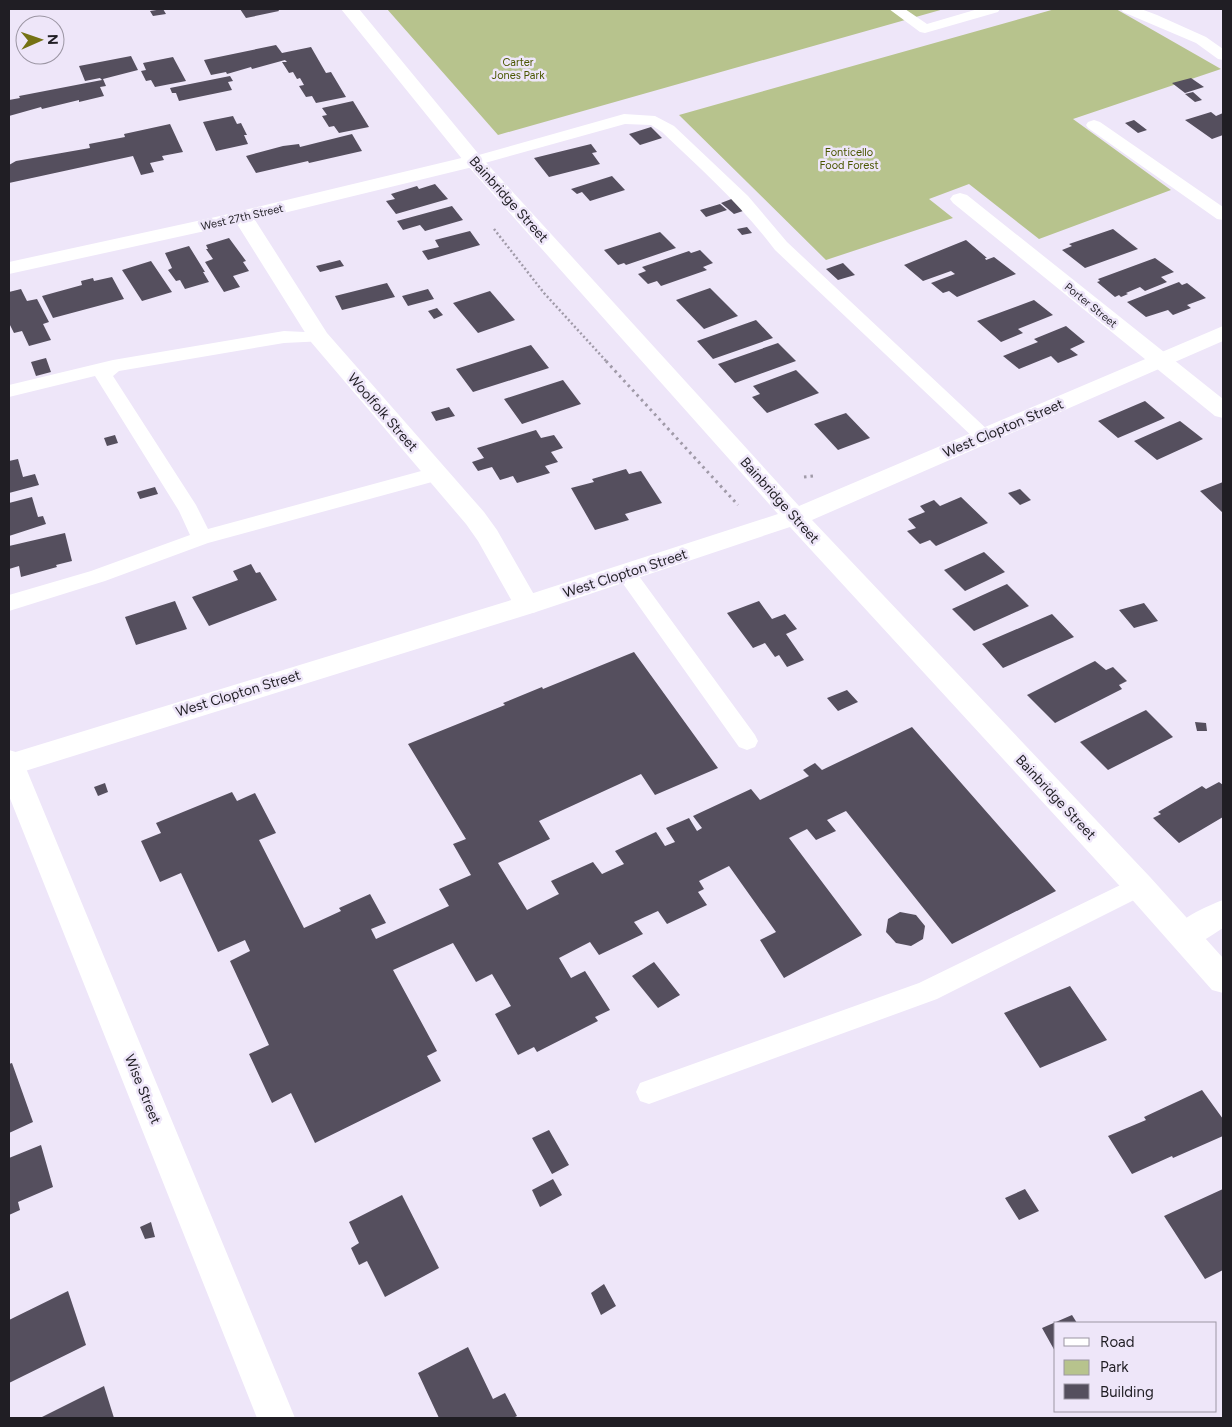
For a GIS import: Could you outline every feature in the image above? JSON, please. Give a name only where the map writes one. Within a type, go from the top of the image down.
[{"type":"street","name":"Bainbridge Street","points":[[350,9],[474,161],[795,517],[1139,886],[1223,980]]},
{"type":"street","name":"West 27th Street","points":[[9,268],[243,217],[474,161]]},
{"type":"street","name":"Porter Street","points":[[960,199],[1223,411]]},
{"type":"street","name":"Woolfolk Street","points":[[243,217],[319,337],[475,518],[488,536],[527,605]]},
{"type":"street","name":"West Clopton Street","points":[[9,763],[527,605],[795,517],[1223,333]]},
{"type":"street","name":"Wise Street","points":[[9,763],[276,1418]]},
{"type":"street","points":[[1184,936],[1223,913]]},
{"type":"lane","points":[[896,9],[925,29],[993,9]]},
{"type":"lane","points":[[1128,9],[1201,40],[1223,56]]},
{"type":"lane","points":[[474,161],[624,119],[655,121],[668,129],[746,202],[764,222],[781,246],[983,436]]},
{"type":"lane","points":[[1094,125],[1223,216]]},
{"type":"lane","points":[[9,391],[113,366],[284,337],[319,337]]},
{"type":"lane","points":[[113,366],[103,376],[190,510],[202,538]]},
{"type":"lane","points":[[9,603],[107,573],[202,538],[436,474]]},
{"type":"lane","points":[[626,572],[747,741]]},
{"type":"lane","points":[[649,1092],[928,991],[1139,886]]},
{"type":"path","points":[[489,223],[544,293],[740,506]]},
{"type":"green space","name":"Carter Jones Park","points":[[387,9],[944,9],[498,135]]},
{"type":"green space","name":"Fonticello Food Forest","points":[[1055,9],[1116,9],[1221,69],[1073,119],[1171,190],[1039,239],[969,184],[929,199],[953,218],[826,260],[679,115]]},
{"type":"building","points":[[163,9],[166,14],[153,16],[150,11]]},
{"type":"building","points":[[240,9],[278,9],[279,11],[246,18]]},
{"type":"building","points":[[276,45],[282,53],[311,47],[326,73],[331,72],[346,97],[316,103],[312,96],[306,97],[299,86],[304,85],[293,72],[289,73],[282,62],[287,62],[285,60],[252,69],[251,67],[227,74],[226,72],[211,75],[204,60]]},
{"type":"building","points":[[131,56],[138,70],[103,79],[106,86],[100,87],[104,96],[42,109],[41,107],[9,116],[9,100],[20,98],[19,96],[102,80],[100,78],[85,81],[79,66]]},
{"type":"building","points":[[173,57],[186,81],[155,87],[151,80],[146,81],[141,71],[146,70],[143,63]]},
{"type":"building","points":[[230,76],[233,81],[228,82],[232,90],[179,101],[176,93],[172,93],[170,88]]},
{"type":"building","points":[[1191,78],[1204,87],[1185,93],[1172,83]]},
{"type":"building","points":[[1193,92],[1202,100],[1195,102],[1185,94]]},
{"type":"building","points":[[353,101],[369,127],[339,133],[334,126],[329,127],[322,116],[327,115],[322,108]]},
{"type":"building","points":[[1211,112],[1216,116],[1223,113],[1223,135],[1212,139],[1185,120]]},
{"type":"building","points":[[233,116],[237,124],[241,123],[247,135],[244,135],[248,144],[216,151],[203,122]]},
{"type":"building","points":[[1134,120],[1147,130],[1138,133],[1125,123]]},
{"type":"building","points":[[170,124],[183,152],[162,156],[164,160],[150,163],[154,172],[141,175],[133,156],[9,183],[9,165],[16,161],[90,148],[89,144],[125,137],[124,134]]},
{"type":"building","points":[[651,127],[662,138],[640,145],[629,134]]},
{"type":"building","points":[[352,134],[362,151],[256,173],[246,156],[283,146],[299,144],[300,147]]},
{"type":"building","points":[[591,144],[597,152],[592,153],[600,164],[549,177],[534,158]]},
{"type":"building","points":[[612,176],[625,190],[590,201],[582,192],[577,194],[571,189]]},
{"type":"building","points":[[435,184],[448,199],[396,214],[386,201],[395,199],[391,194],[417,186],[419,189]]},
{"type":"building","points":[[734,198],[746,210],[734,214],[721,203]]},
{"type":"building","points":[[720,204],[727,210],[706,217],[700,210]]},
{"type":"building","points":[[452,206],[463,220],[425,231],[420,225],[403,230],[397,221]]},
{"type":"building","points":[[747,227],[752,233],[742,235],[737,229]]},
{"type":"building","points":[[1113,229],[1138,249],[1085,268],[1062,250],[1072,246],[1069,244]]},
{"type":"building","points":[[470,231],[480,245],[428,260],[422,251],[439,247],[435,240]]},
{"type":"building","points":[[660,232],[676,248],[626,265],[624,263],[618,265],[604,250]]},
{"type":"building","points":[[229,238],[246,261],[243,262],[249,271],[233,276],[240,287],[224,292],[205,262],[213,259],[206,249],[208,249],[206,245]]},
{"type":"building","points":[[966,240],[987,258],[985,258],[986,260],[994,257],[1016,274],[957,297],[949,291],[943,293],[931,283],[955,274],[951,271],[923,281],[904,265]]},
{"type":"building","points":[[189,246],[209,282],[185,289],[180,280],[176,281],[168,270],[172,268],[165,253]]},
{"type":"building","points":[[700,250],[713,263],[703,267],[707,270],[661,286],[657,281],[648,284],[638,274],[646,271],[642,267],[689,251],[691,253]]},
{"type":"building","points":[[1155,258],[1174,272],[1161,277],[1167,282],[1145,291],[1140,287],[1121,297],[1119,295],[1115,297],[1097,282],[1100,281],[1098,279]]},
{"type":"building","points":[[340,260],[344,266],[320,272],[316,266]]},
{"type":"building","points":[[151,261],[172,292],[142,301],[122,270]]},
{"type":"building","points":[[843,263],[855,275],[838,280],[826,269]]},
{"type":"building","points":[[112,277],[124,299],[53,318],[42,296],[82,285],[81,281],[93,278],[94,281]]},
{"type":"building","points":[[1179,282],[1182,285],[1187,283],[1206,298],[1187,305],[1191,308],[1173,315],[1168,310],[1146,317],[1127,302]]},
{"type":"building","points":[[387,283],[395,297],[342,310],[335,296]]},
{"type":"building","points":[[710,288],[738,316],[704,329],[676,300]]},
{"type":"building","points":[[21,289],[27,301],[37,299],[49,322],[43,324],[51,340],[29,346],[22,331],[14,333],[9,323],[9,292]]},
{"type":"building","points":[[428,289],[434,299],[408,306],[402,296]]},
{"type":"building","points":[[490,291],[515,320],[478,333],[453,303]]},
{"type":"building","points":[[1034,300],[1053,315],[1018,329],[1023,333],[1001,342],[977,321]]},
{"type":"building","points":[[437,308],[443,315],[434,319],[428,311]]},
{"type":"building","points":[[756,320],[773,338],[713,359],[697,341]]},
{"type":"building","points":[[1066,326],[1085,342],[1070,349],[1078,355],[1058,363],[1051,356],[1019,369],[1003,356],[1038,342],[1034,339]]},
{"type":"building","points":[[778,343],[796,361],[735,383],[718,364]]},
{"type":"building","points":[[531,345],[549,368],[473,392],[456,369]]},
{"type":"building","points":[[46,358],[51,372],[36,376],[31,362]]},
{"type":"building","points":[[796,370],[819,393],[767,413],[752,397],[760,394],[753,386]]},
{"type":"building","points":[[563,380],[581,404],[522,424],[504,399]]},
{"type":"building","points":[[1145,401],[1165,418],[1118,438],[1098,421]]},
{"type":"building","points":[[449,407],[455,416],[436,421],[431,412]]},
{"type":"building","points":[[846,413],[870,438],[838,450],[814,424]]},
{"type":"building","points":[[1180,421],[1203,439],[1157,460],[1134,441]]},
{"type":"building","points":[[536,430],[541,438],[554,435],[563,448],[551,452],[558,462],[545,466],[550,473],[517,483],[513,476],[500,480],[492,467],[478,471],[472,462],[484,458],[477,448]]},
{"type":"building","points":[[115,435],[118,443],[107,446],[104,438]]},
{"type":"building","points":[[18,459],[23,477],[35,474],[39,485],[9,493],[9,461]]},
{"type":"building","points":[[626,469],[629,474],[641,471],[662,503],[625,514],[629,520],[595,530],[571,488],[594,482],[592,479]]},
{"type":"building","points":[[1223,482],[1223,513],[1200,491]]},
{"type":"building","points":[[155,487],[158,494],[140,499],[137,492]]},
{"type":"building","points":[[1020,489],[1031,500],[1020,505],[1008,493]]},
{"type":"building","points":[[32,497],[38,517],[43,516],[46,524],[9,536],[9,503]]},
{"type":"building","points":[[961,497],[988,523],[936,546],[930,540],[920,544],[907,531],[916,528],[908,519],[925,512],[920,506],[934,500],[940,506]]},
{"type":"building","points":[[65,533],[72,561],[21,577],[19,566],[9,569],[9,546]]},
{"type":"building","points":[[984,552],[1005,572],[965,591],[944,570]]},
{"type":"building","points":[[251,564],[256,573],[260,572],[277,600],[209,626],[192,597],[238,580],[233,571]]},
{"type":"building","points":[[1007,584],[1029,606],[974,631],[952,609]]},
{"type":"building","points":[[175,601],[187,629],[136,645],[125,617]]},
{"type":"building","points":[[759,601],[772,619],[785,614],[797,629],[786,634],[804,660],[787,667],[779,655],[775,657],[765,643],[753,648],[727,613]]},
{"type":"building","points":[[1144,603],[1158,621],[1134,628],[1119,610]]},
{"type":"building","points":[[1052,614],[1074,637],[1003,668],[982,644]]},
{"type":"building","points":[[634,652],[718,768],[655,795],[641,774],[539,821],[550,839],[498,863],[527,910],[559,894],[551,881],[593,862],[602,874],[624,864],[615,851],[656,832],[665,846],[675,842],[666,828],[689,818],[697,831],[702,828],[693,816],[751,789],[760,800],[809,776],[803,770],[815,763],[822,770],[912,727],[1056,891],[952,944],[846,811],[827,820],[836,831],[816,840],[807,829],[789,838],[862,935],[784,978],[760,940],[776,932],[729,866],[699,881],[704,889],[698,892],[707,905],[667,924],[658,911],[634,922],[643,934],[599,955],[590,942],[559,958],[571,978],[585,971],[610,1010],[595,1017],[598,1021],[537,1052],[534,1047],[518,1055],[495,1014],[511,1006],[492,974],[476,982],[453,943],[393,970],[437,1051],[427,1056],[441,1081],[315,1143],[291,1093],[272,1103],[249,1054],[269,1045],[230,961],[250,951],[245,940],[218,952],[181,873],[160,882],[141,841],[161,833],[156,823],[232,792],[237,801],[255,793],[276,833],[259,840],[304,928],[341,911],[339,908],[370,894],[386,923],[371,929],[376,939],[449,906],[439,889],[471,875],[453,844],[466,839],[408,744],[505,705],[503,703],[542,687],[543,689]]},
{"type":"building","points":[[1095,661],[1106,670],[1113,667],[1127,681],[1119,685],[1122,689],[1055,723],[1027,695]]},
{"type":"building","points":[[847,690],[858,702],[838,711],[827,698]]},
{"type":"building","points":[[1146,710],[1173,737],[1108,770],[1080,742]]},
{"type":"building","points":[[1195,722],[1206,723],[1207,731],[1197,731]]},
{"type":"building","points":[[1219,782],[1223,785],[1223,817],[1179,843],[1153,818],[1161,814],[1158,812],[1202,786],[1206,789]]},
{"type":"building","points":[[105,783],[108,792],[98,796],[94,787]]},
{"type":"building","points":[[900,912],[916,915],[925,926],[923,939],[911,946],[896,943],[886,932],[888,919]]},
{"type":"building","points":[[654,962],[680,995],[658,1008],[632,976]]},
{"type":"building","points":[[1070,986],[1107,1040],[1040,1068],[1004,1013]]},
{"type":"building","points":[[12,1063],[33,1122],[9,1133],[9,1064]]},
{"type":"building","points":[[1202,1090],[1223,1119],[1223,1136],[1132,1174],[1108,1136],[1146,1120],[1144,1117]]},
{"type":"building","points":[[549,1130],[569,1165],[552,1174],[532,1138]]},
{"type":"building","points":[[41,1145],[53,1187],[18,1202],[20,1210],[9,1215],[9,1158]]},
{"type":"building","points":[[553,1179],[562,1195],[540,1207],[532,1190]]},
{"type":"building","points":[[1025,1189],[1039,1211],[1019,1220],[1005,1198]]},
{"type":"building","points":[[1223,1189],[1223,1270],[1205,1279],[1164,1216]]},
{"type":"building","points":[[402,1195],[439,1268],[385,1297],[367,1261],[359,1265],[351,1248],[359,1243],[349,1222]]},
{"type":"building","points":[[151,1222],[155,1237],[145,1239],[140,1227]]},
{"type":"building","points":[[604,1284],[616,1306],[601,1315],[591,1293]]},
{"type":"building","points":[[68,1291],[86,1345],[9,1383],[9,1320]]},
{"type":"building","points":[[1072,1315],[1076,1322],[1056,1322]]},
{"type":"building","points":[[1054,1323],[1054,1349],[1042,1328]]},
{"type":"building","points":[[468,1347],[493,1399],[505,1393],[517,1416],[513,1418],[439,1418],[418,1373]]},
{"type":"building","points":[[104,1386],[114,1418],[40,1418]]}]
